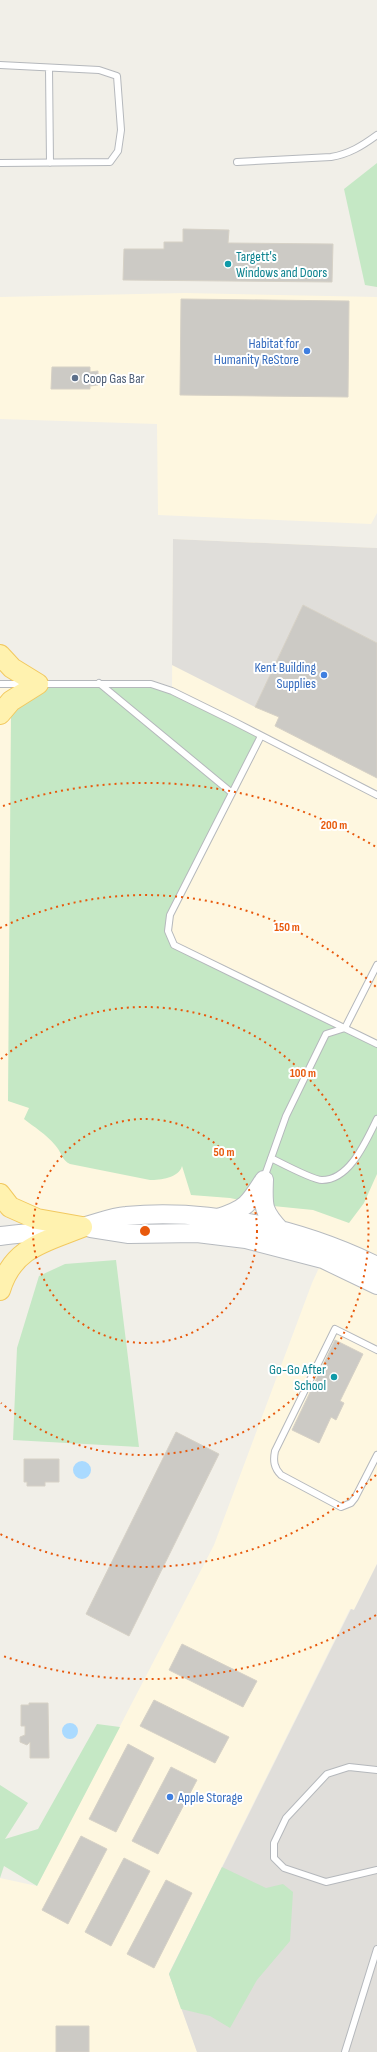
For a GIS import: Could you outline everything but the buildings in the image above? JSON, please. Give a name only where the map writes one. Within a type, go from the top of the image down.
[{"type":"main road","points":[[0,655],[12,668],[38,684],[11,701],[0,714]]},
{"type":"main road","points":[[218,1218],[238,1212],[250,1201],[264,1180]]},
{"type":"main road","points":[[264,1180],[264,1205],[268,1218],[281,1231]]},
{"type":"main road","points":[[0,1194],[10,1207],[37,1219],[129,1234],[197,1233],[246,1239],[323,1259],[377,1285]]},
{"type":"main road","points":[[0,1236],[82,1227],[125,1216],[182,1216],[218,1218],[281,1231],[323,1243],[377,1266]]},
{"type":"main road","points":[[0,1290],[12,1265],[25,1251],[82,1227]]},
{"type":"lane","points":[[0,66],[99,70],[117,76],[121,130],[118,151],[110,162],[0,162]]},
{"type":"lane","points":[[49,68],[50,162]]},
{"type":"lane","points":[[237,162],[344,155],[357,149],[377,135]]},
{"type":"lane","points":[[99,683],[232,793]]},
{"type":"lane","points":[[0,684],[151,684],[172,691],[377,795]]},
{"type":"lane","points":[[262,736],[170,914],[168,931],[174,945],[377,1044]]},
{"type":"lane","points":[[264,1180],[286,1116],[326,1034],[345,1028],[377,965]]},
{"type":"lane","points":[[271,1158],[321,1180],[339,1177],[360,1153],[377,1119]]},
{"type":"lane","points":[[377,1350],[335,1329],[275,1451],[274,1464],[276,1470],[281,1475],[341,1507],[351,1503],[355,1498],[377,1455]]},
{"type":"lane","points":[[377,1770],[349,1767],[327,1774],[286,1818],[274,1843],[274,1858],[284,1868],[326,1882],[377,1870]]},
{"type":"lane","points":[[345,2052],[377,1949]]},
{"type":"shaded area","points":[[185,293],[377,297],[377,513],[371,524],[158,515],[157,424],[0,419],[0,297]]},
{"type":"shaded area","points":[[173,539],[377,548],[377,1266],[218,1218],[82,1227],[0,1194],[0,684],[172,691]]},
{"type":"shaded area","points":[[173,539],[377,548],[377,643],[303,605],[255,707],[172,665]]},
{"type":"shaded area","points":[[323,1259],[377,1285],[377,1564],[354,1610],[350,1609],[169,1973],[197,2052],[0,2052],[0,1878],[37,1886],[214,1545],[312,1283]]},
{"type":"shaded area","points":[[377,1564],[377,2052],[197,2052],[169,1974],[351,1609],[354,1610]]},
{"type":"green space","points":[[377,163],[377,287],[365,285],[344,189]]},
{"type":"green space","points":[[38,684],[151,684],[261,736],[170,914],[168,931],[174,945],[377,1044],[377,1174],[364,1203],[349,1223],[313,1210],[263,1205],[230,1198],[191,1195],[182,1166],[177,1173],[169,1178],[150,1180],[67,1163],[57,1147],[44,1134],[24,1119],[29,1108],[8,1101],[11,711]]},
{"type":"green space","points":[[116,1260],[139,1447],[13,1440],[17,1348],[39,1276],[65,1264]]},
{"type":"green space","points":[[97,1724],[120,1727],[37,1886],[4,1866],[0,1878],[0,1785],[28,1803],[5,1839],[38,1829]]},
{"type":"green space","points":[[222,1867],[266,1888],[283,1884],[293,1892],[290,1941],[257,1980],[230,2028],[210,2016],[181,2009],[169,1974]]},
{"type":"water","points":[[82,1461],[88,1464],[91,1470],[88,1476],[82,1479],[76,1476],[73,1470],[76,1464]]},
{"type":"water","points":[[67,1723],[73,1723],[78,1728],[76,1737],[73,1739],[67,1739],[62,1734],[62,1728]]},
{"type":"place","name":"Targett's Windows and Doors","points":[[228,264]]},
{"type":"place","name":"Habitat for Humanity ReStore","points":[[307,351]]},
{"type":"place","name":"Coop Gas Bar","points":[[75,378]]},
{"type":"place","name":"Kent Building Supplies","points":[[324,675]]},
{"type":"place","name":"Go-Go After School","points":[[334,1377]]},
{"type":"place","name":"Apple Storage","points":[[170,1797]]}]
